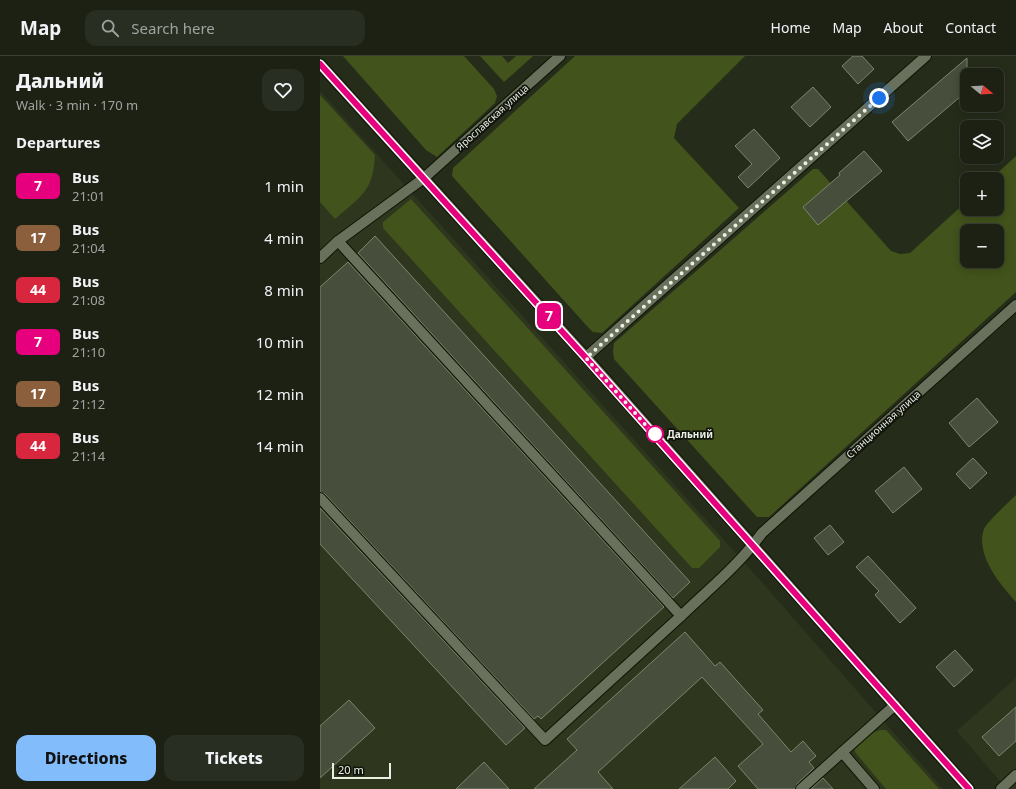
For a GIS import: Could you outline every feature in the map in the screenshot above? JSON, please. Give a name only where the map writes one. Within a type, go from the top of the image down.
[{"type":"street","name":"Ярославская улица","points":[[320,258],[338,241],[424,178],[560,56]]},
{"type":"street","points":[[586,358],[926,56]]},
{"type":"street","points":[[320,64],[586,358],[970,789]]},
{"type":"street","points":[[338,241],[680,616]]},
{"type":"street","name":"Станционная улица","points":[[320,498],[545,740],[680,616],[753,546],[762,533],[1016,305]]},
{"type":"street","points":[[801,789],[895,705]]},
{"type":"street","points":[[842,752],[874,789]]},
{"type":"street","points":[[1001,789],[1016,775]]},
{"type":"shaded area","points":[[320,91],[751,570],[943,789],[320,789]]},
{"type":"shaded area","points":[[1016,678],[1016,789],[1007,789],[957,731]]},
{"type":"green space","points":[[343,56],[464,56],[494,89],[497,96],[495,103],[437,157],[426,150]]},
{"type":"green space","points":[[480,56],[502,56],[508,63],[516,56],[533,56],[504,82]]},
{"type":"green space","points":[[575,56],[745,56],[677,124],[674,138],[739,208],[602,333],[593,332],[586,325],[452,176],[453,168]]},
{"type":"green space","points":[[320,95],[375,155],[372,177],[364,192],[335,219],[320,202]]},
{"type":"green space","points":[[1016,156],[1016,292],[769,517],[757,517],[614,359],[614,343],[813,169],[818,169],[891,251],[900,254],[910,253],[960,207],[960,216],[1004,216],[1004,172],[999,172]]},
{"type":"green space","points":[[411,199],[720,541],[720,547],[699,568],[692,568],[383,228],[383,222]]},
{"type":"green space","points":[[1016,495],[1016,602],[996,578],[986,559],[982,539],[986,526]]},
{"type":"green space","points":[[880,730],[886,730],[939,789],[886,789],[855,752],[855,749],[873,733]]},
{"type":"building","points":[[853,56],[862,56],[874,69],[858,84],[842,66]]},
{"type":"building","points":[[967,58],[967,68],[960,68],[960,97],[908,141],[892,122]]},
{"type":"building","points":[[813,87],[831,107],[810,127],[791,107]]},
{"type":"building","points":[[754,129],[780,158],[748,188],[738,177],[752,164],[735,146]]},
{"type":"building","points":[[864,151],[882,171],[818,225],[803,207],[840,175],[839,173]]},
{"type":"building","points":[[375,236],[690,582],[673,598],[358,253]]},
{"type":"building","points":[[348,262],[664,607],[541,719],[538,716],[534,719],[325,494],[320,492],[320,287]]},
{"type":"building","points":[[977,398],[998,422],[969,447],[949,423]]},
{"type":"building","points":[[973,458],[987,473],[970,489],[956,474]]},
{"type":"building","points":[[904,467],[922,489],[893,513],[875,491]]},
{"type":"building","points":[[320,508],[525,728],[506,745],[320,544]]},
{"type":"building","points":[[830,525],[844,542],[828,555],[814,538]]},
{"type":"building","points":[[868,556],[916,608],[900,623],[875,595],[879,591],[856,567]]},
{"type":"building","points":[[685,632],[715,666],[720,662],[763,710],[758,714],[791,752],[803,741],[816,756],[809,762],[814,768],[797,784],[795,789],[758,789],[738,766],[763,744],[702,677],[598,772],[613,789],[534,789],[577,750],[567,739]]},
{"type":"building","points":[[955,650],[973,670],[954,687],[936,667]]},
{"type":"building","points":[[349,700],[375,728],[320,778],[320,726]]},
{"type":"building","points":[[1016,707],[1016,741],[999,756],[982,737]]},
{"type":"building","points":[[715,757],[736,781],[728,789],[679,789]]},
{"type":"building","points":[[484,762],[509,789],[456,789]]},
{"type":"building","points":[[823,778],[833,789],[811,789]]},
{"type":"bus line","name":"7","points":[[320,64],[586,358],[969,789]]},
{"type":"place","name":"Дальний","points":[[655,434]]},
{"type":"route","points":[[655,434],[659,440],[586,358],[879,98]]}]
